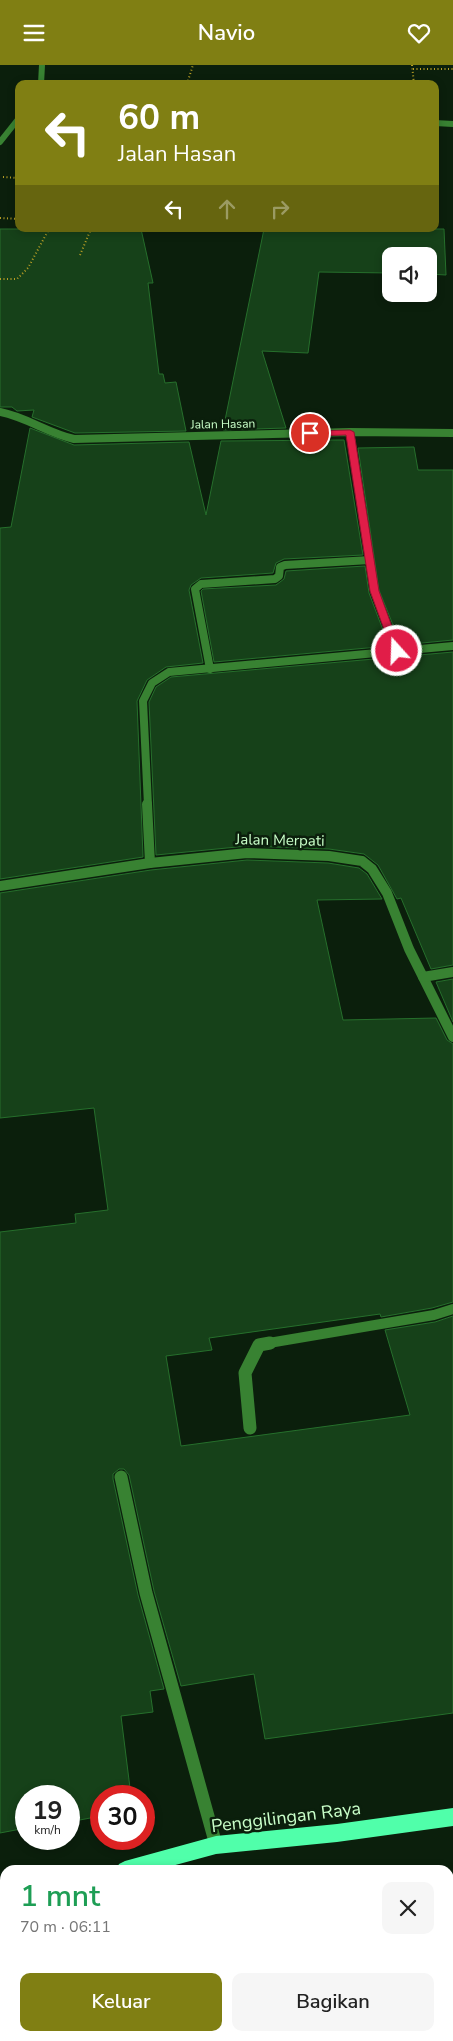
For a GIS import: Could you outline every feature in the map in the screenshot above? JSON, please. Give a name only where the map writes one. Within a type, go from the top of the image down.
[{"type":"main road","name":"Penggilingan Raya","points":[[143,1865],[216,1845],[337,1833],[453,1817]]},
{"type":"street","points":[[41,80],[42,65]]},
{"type":"street","points":[[0,142],[15,123]]},
{"type":"street","points":[[439,123],[453,124]]},
{"type":"street","name":"Jalan Hasan","points":[[0,412],[17,415],[57,435],[74,439],[350,432],[453,433]]},
{"type":"street","points":[[350,432],[374,591],[397,651]]},
{"type":"street","points":[[210,669],[195,589],[200,584],[275,579],[280,576],[280,567],[285,565],[370,560]]},
{"type":"street","points":[[150,863],[143,701],[151,683],[158,677],[169,672],[453,646]]},
{"type":"street","name":"Jalan Merpati","points":[[0,886],[150,863],[247,853],[329,856],[362,861],[372,869],[387,893],[409,949],[453,1037]]},
{"type":"street","points":[[423,977],[453,972]]},
{"type":"street","points":[[250,1428],[245,1373],[259,1345],[434,1315],[453,1309]]},
{"type":"street","points":[[121,1477],[146,1593],[216,1845]]},
{"type":"path","points":[[188,80],[193,65]]},
{"type":"path","points":[[412,65],[414,80]]},
{"type":"path","points":[[413,69],[453,69]]},
{"type":"path","points":[[0,177],[15,178]]},
{"type":"path","points":[[0,218],[15,219]]},
{"type":"path","points":[[0,279],[17,279],[22,274],[47,232]]},
{"type":"path","points":[[80,255],[90,232]]},
{"type":"building","points":[[0,229],[15,229],[15,232],[142,232],[153,283],[148,283],[159,374],[163,374],[165,383],[176,382],[186,431],[75,433],[32,417],[34,410],[17,411],[12,407],[0,407]]},
{"type":"building","points":[[439,229],[444,229],[446,275],[437,274],[437,247],[382,247],[382,273],[319,272],[308,353],[262,351],[286,428],[223,430],[263,232],[439,232]]},
{"type":"building","points":[[30,428],[74,445],[189,442],[206,515],[221,441],[344,440],[363,555],[284,559],[276,563],[273,573],[201,578],[191,585],[189,590],[203,663],[166,667],[147,680],[137,701],[143,857],[0,879],[0,528],[11,527]]},
{"type":"building","points":[[414,447],[418,470],[453,470],[453,640],[401,645],[379,590],[358,448]]},
{"type":"building","points":[[365,566],[369,593],[389,646],[214,662],[201,591],[203,589],[276,585],[284,579],[286,571]]},
{"type":"building","points":[[453,652],[453,965],[431,969],[401,898],[397,899],[378,865],[364,854],[329,849],[247,846],[156,855],[149,702],[156,687],[171,677]]},
{"type":"building","points":[[247,860],[328,863],[359,868],[367,874],[382,899],[317,900],[343,1020],[436,1018],[447,1040],[453,1044],[453,1302],[432,1308],[381,1317],[380,1314],[209,1338],[212,1350],[166,1356],[181,1446],[410,1415],[385,1330],[435,1322],[453,1316],[453,1713],[265,1739],[254,1674],[181,1686],[154,1591],[129,1475],[124,1469],[119,1469],[113,1474],[113,1479],[138,1595],[164,1689],[150,1691],[153,1712],[121,1716],[130,1785],[90,1785],[90,1818],[80,1820],[80,1785],[15,1785],[15,1830],[0,1833],[0,1232],[76,1223],[75,1214],[108,1210],[94,1108],[0,1118],[0,893],[151,870]]},
{"type":"building","points":[[453,979],[453,1022],[436,982]]},
{"type":"route","points":[[310,433],[350,432],[374,591],[397,651]]}]
